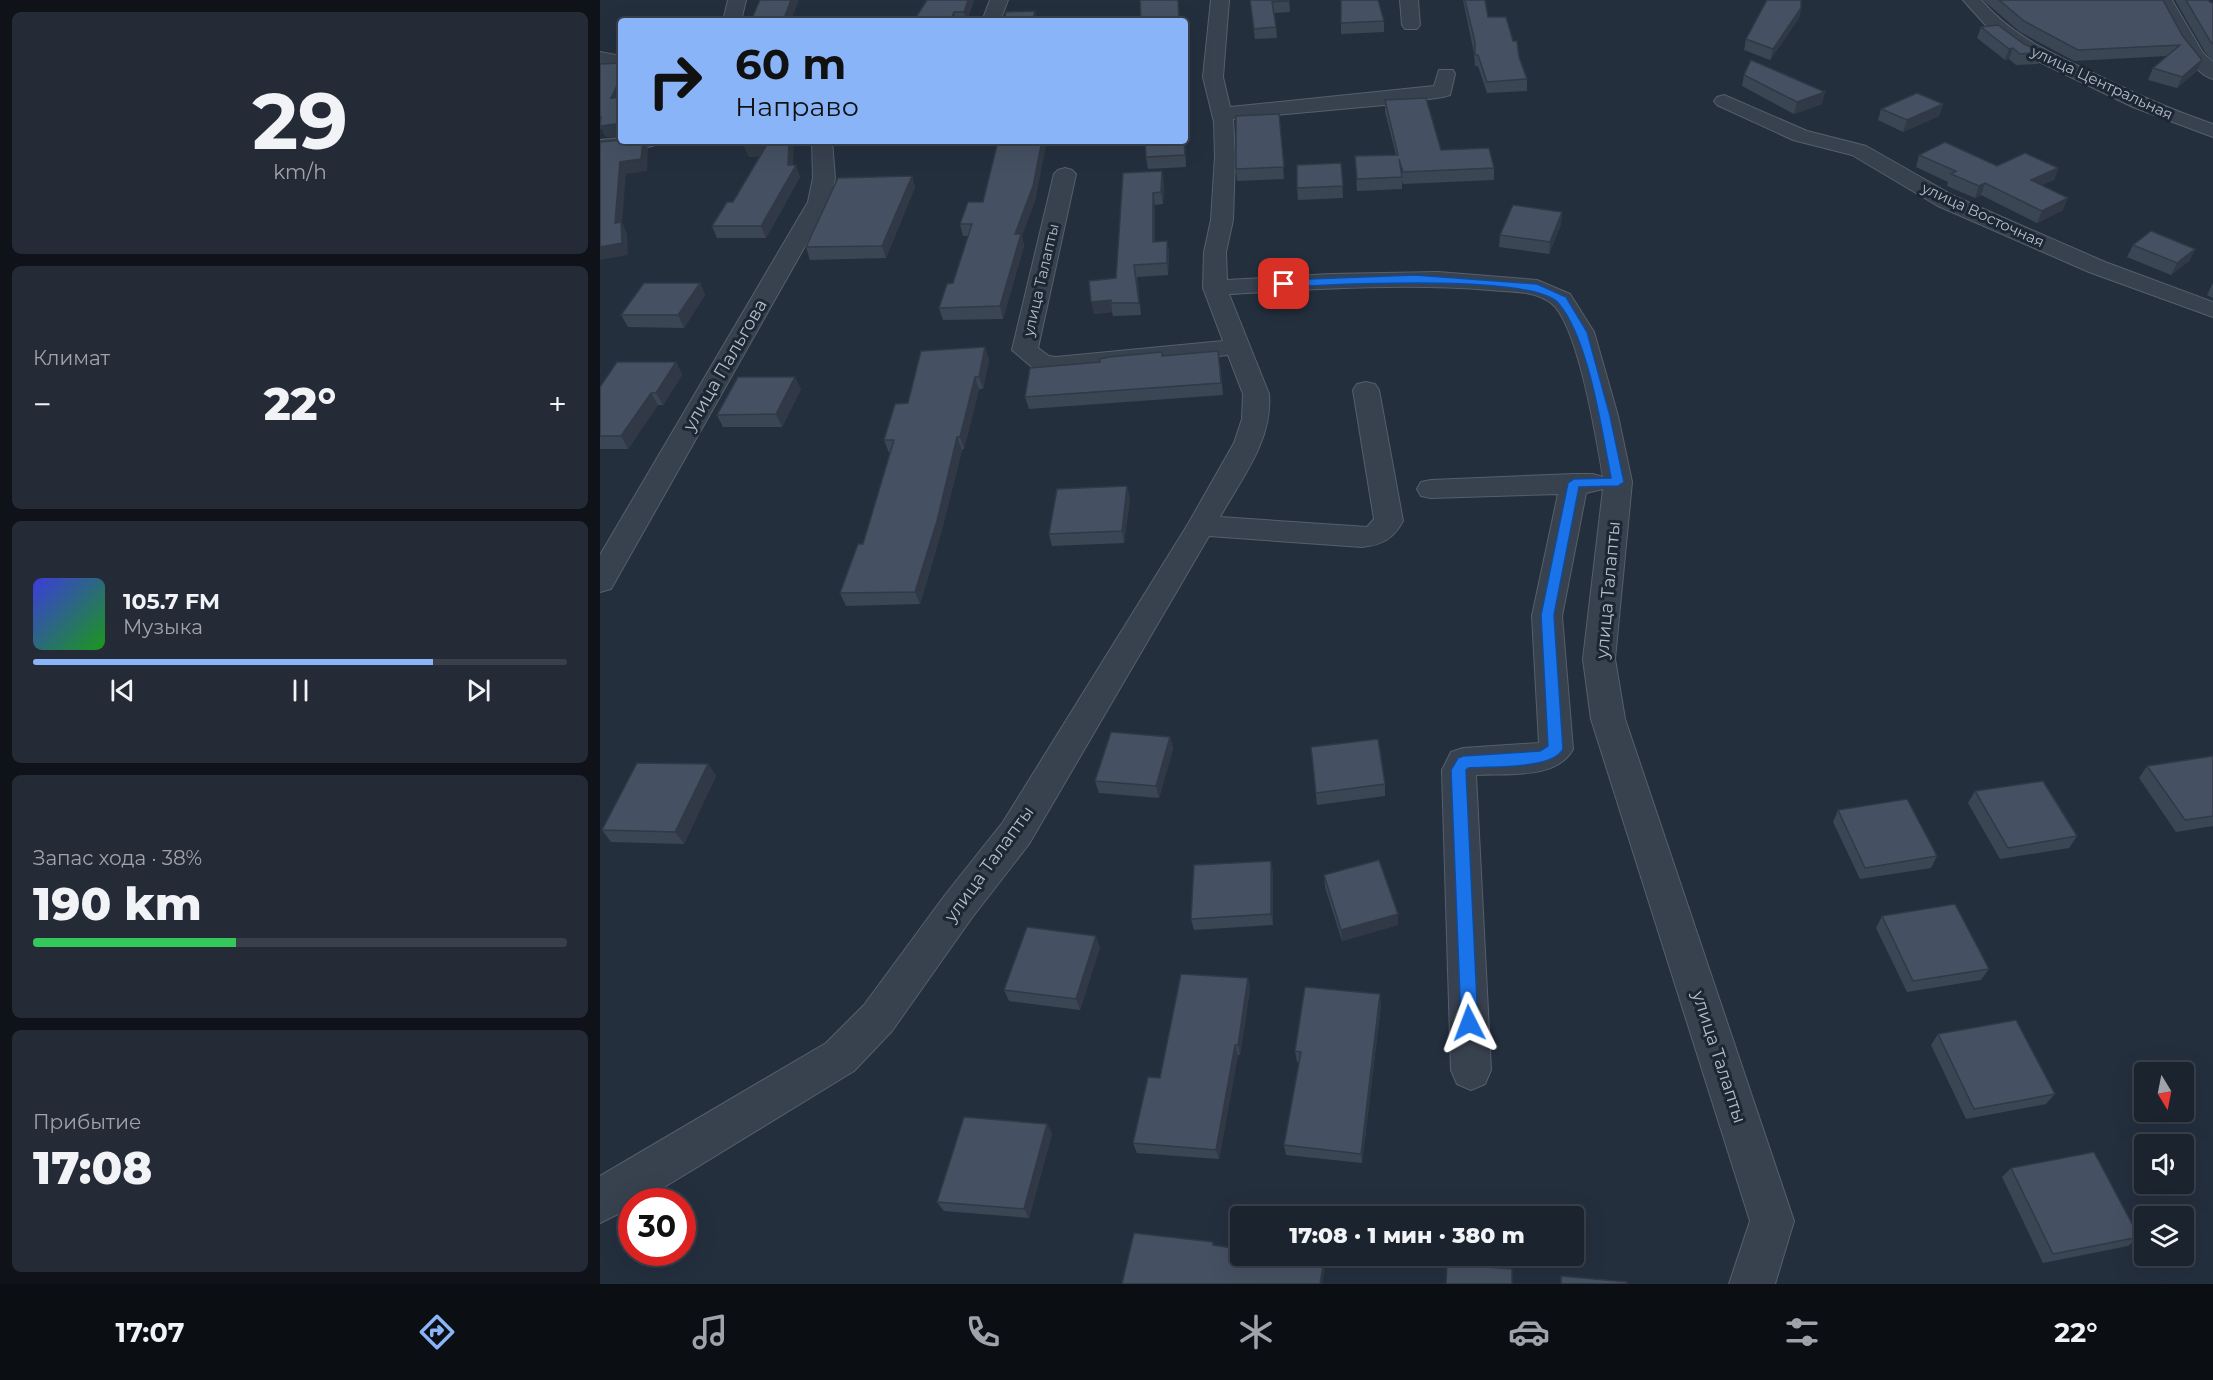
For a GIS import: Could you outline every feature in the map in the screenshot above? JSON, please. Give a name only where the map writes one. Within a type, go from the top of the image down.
[{"type":"street","points":[[733,18],[737,0]]},
{"type":"street","points":[[992,18],[999,0]]},
{"type":"street","name":"улица Талапты","points":[[600,1201],[840,1057],[878,1018],[958,907],[1016,833],[1200,526],[1253,431],[1257,407],[1256,394],[1215,288],[1215,252],[1222,220],[1225,156],[1222,114],[1213,77],[1220,0]]},
{"type":"street","points":[[1409,0],[1411,25]]},
{"type":"street","name":"улица Центральная","points":[[1972,0],[1991,22],[2015,42],[2155,110],[2213,131]]},
{"type":"street","points":[[2163,0],[2196,56],[2213,73]]},
{"type":"street","points":[[600,49],[618,48]]},
{"type":"street","points":[[600,58],[618,61]]},
{"type":"street","points":[[1222,114],[1395,99],[1443,91],[1446,74]]},
{"type":"street","name":"улица Восточная","points":[[1724,101],[1800,136],[1859,150],[1946,201],[2097,267],[2213,310]]},
{"type":"street","points":[[600,146],[619,144]]},
{"type":"street","name":"улица Пальгова","points":[[600,581],[819,202],[824,178],[822,144]]},
{"type":"street","name":"улица Талапты","points":[[1065,174],[1026,350],[1041,362],[1056,364],[1238,346]]},
{"type":"street","name":"улица Талапты","points":[[1215,288],[1415,278],[1537,287],[1562,299],[1582,332],[1605,416],[1618,482],[1599,658],[1608,719],[1772,1221],[1752,1284]]},
{"type":"street","points":[[1200,526],[1375,536],[1389,522],[1366,390]]},
{"type":"street","points":[[1431,489],[1618,482]]},
{"type":"street","points":[[1471,1070],[1459,770],[1463,762],[1543,757],[1556,749],[1547,615],[1574,483]]},
{"type":"building","points":[[760,0],[791,0],[784,18],[752,18]]},
{"type":"building","points":[[927,0],[968,0],[964,12],[954,12],[951,18],[916,18]]},
{"type":"building","points":[[1140,0],[1178,0],[1179,18],[1141,18]]},
{"type":"building","points":[[1250,0],[1289,1],[1272,2],[1276,27],[1254,29]]},
{"type":"building","points":[[1341,0],[1378,0],[1384,21],[1341,23]]},
{"type":"building","points":[[1465,0],[1485,0],[1488,17],[1506,17],[1513,41],[1517,41],[1519,57],[1527,79],[1487,82],[1478,55],[1475,55],[1475,42]]},
{"type":"building","points":[[1767,0],[1801,0],[1801,8],[1773,49],[1746,39]]},
{"type":"building","points":[[1999,0],[2163,0],[2182,35],[2202,60],[2182,77],[2153,68],[2180,45],[2078,50],[2024,21]]},
{"type":"building","points":[[2186,0],[2208,0],[2213,3],[2213,44],[2210,41]]},
{"type":"building","points":[[1035,11],[1033,18],[1005,18],[1006,12]]},
{"type":"building","points":[[1998,25],[2024,44],[2042,52],[2020,54],[2013,48],[2009,49],[1981,27]]},
{"type":"building","points":[[1751,60],[1825,92],[1797,102],[1744,75]]},
{"type":"building","points":[[618,63],[618,83],[611,98],[618,97],[618,127],[615,124],[600,126],[600,64]]},
{"type":"building","points":[[1917,93],[1943,104],[1907,120],[1881,109]]},
{"type":"building","points":[[1426,98],[1441,150],[1489,148],[1494,168],[1403,172],[1399,159],[1402,177],[1357,179],[1355,156],[1398,155],[1385,100]]},
{"type":"building","points":[[1279,114],[1284,167],[1236,169],[1236,116]]},
{"type":"building","points":[[618,140],[618,144],[643,144],[641,159],[620,162],[615,223],[621,222],[622,243],[600,247],[600,142]]},
{"type":"building","points":[[1945,142],[1997,166],[2025,153],[2058,168],[2031,180],[2068,198],[2042,211],[1985,183],[1979,186],[1951,174],[1956,171],[1919,155]]},
{"type":"building","points":[[767,144],[789,144],[788,165],[796,165],[761,226],[712,226],[727,202],[733,202]]},
{"type":"building","points":[[997,144],[1041,144],[1033,186],[1015,234],[1021,234],[1000,306],[939,308],[947,284],[953,283],[972,224],[960,224],[968,202],[983,202]]},
{"type":"building","points":[[1145,144],[1184,144],[1185,155],[1146,157]]},
{"type":"building","points":[[1341,163],[1343,186],[1297,188],[1297,165]]},
{"type":"building","points":[[1162,171],[1161,192],[1153,193],[1153,242],[1167,241],[1167,263],[1134,265],[1139,303],[1111,303],[1111,300],[1091,302],[1089,281],[1116,278],[1123,173]]},
{"type":"building","points":[[912,176],[882,246],[806,247],[838,178]]},
{"type":"building","points":[[1513,205],[1562,212],[1550,242],[1500,235]]},
{"type":"building","points":[[2151,231],[2195,249],[2177,263],[2133,245]]},
{"type":"building","points":[[644,283],[700,283],[678,315],[621,315]]},
{"type":"building","points":[[985,347],[979,377],[975,377],[960,437],[957,437],[937,521],[915,592],[840,593],[858,544],[863,544],[894,440],[884,440],[895,404],[908,403],[921,351]]},
{"type":"building","points":[[1218,351],[1221,383],[1025,397],[1030,368],[1100,362],[1100,359],[1109,357],[1162,352],[1162,356]]},
{"type":"building","points":[[617,362],[676,362],[656,393],[651,393],[621,436],[600,436],[600,387]]},
{"type":"building","points":[[738,377],[795,377],[776,414],[717,415]]},
{"type":"building","points":[[1127,486],[1122,531],[1049,534],[1057,489]]},
{"type":"building","points":[[1111,732],[1170,737],[1156,786],[1095,781]]},
{"type":"building","points":[[1378,739],[1385,784],[1316,793],[1311,747]]},
{"type":"building","points":[[2213,756],[2213,816],[2185,820],[2147,766]]},
{"type":"building","points":[[637,763],[708,764],[675,832],[602,830]]},
{"type":"building","points":[[2043,781],[2077,836],[2008,848],[1975,791]]},
{"type":"building","points":[[1907,799],[1937,856],[1865,868],[1838,810]]},
{"type":"building","points":[[1379,860],[1398,914],[1341,930],[1324,875]]},
{"type":"building","points":[[1271,861],[1271,914],[1191,919],[1194,865]]},
{"type":"building","points":[[1955,904],[1989,969],[1913,981],[1882,916]]},
{"type":"building","points":[[1027,927],[1096,936],[1076,999],[1004,990]]},
{"type":"building","points":[[1181,974],[1248,978],[1238,1045],[1235,1045],[1216,1150],[1133,1143],[1148,1077],[1160,1078]]},
{"type":"building","points":[[1305,987],[1380,994],[1361,1154],[1284,1145],[1301,1052],[1295,1051]]},
{"type":"building","points":[[2016,1020],[2055,1094],[1974,1109],[1938,1034]]},
{"type":"building","points":[[964,1117],[1047,1124],[1024,1209],[937,1202]]},
{"type":"building","points":[[2094,1152],[2134,1228],[2134,1238],[2053,1254],[2011,1168]]},
{"type":"building","points":[[1134,1233],[1213,1242],[1213,1245],[1230,1248],[1230,1266],[1323,1266],[1320,1284],[1122,1284]]},
{"type":"building","points":[[1447,1266],[1512,1269],[1512,1284],[1446,1284]]},
{"type":"building","points":[[1561,1276],[1627,1282],[1627,1284],[1561,1284]]},
{"type":"route","points":[[1284,284],[1415,278],[1537,287],[1562,299],[1582,332],[1605,416],[1618,482],[1574,483],[1547,615],[1556,749],[1543,757],[1463,762],[1459,770],[1469,1023]]}]
